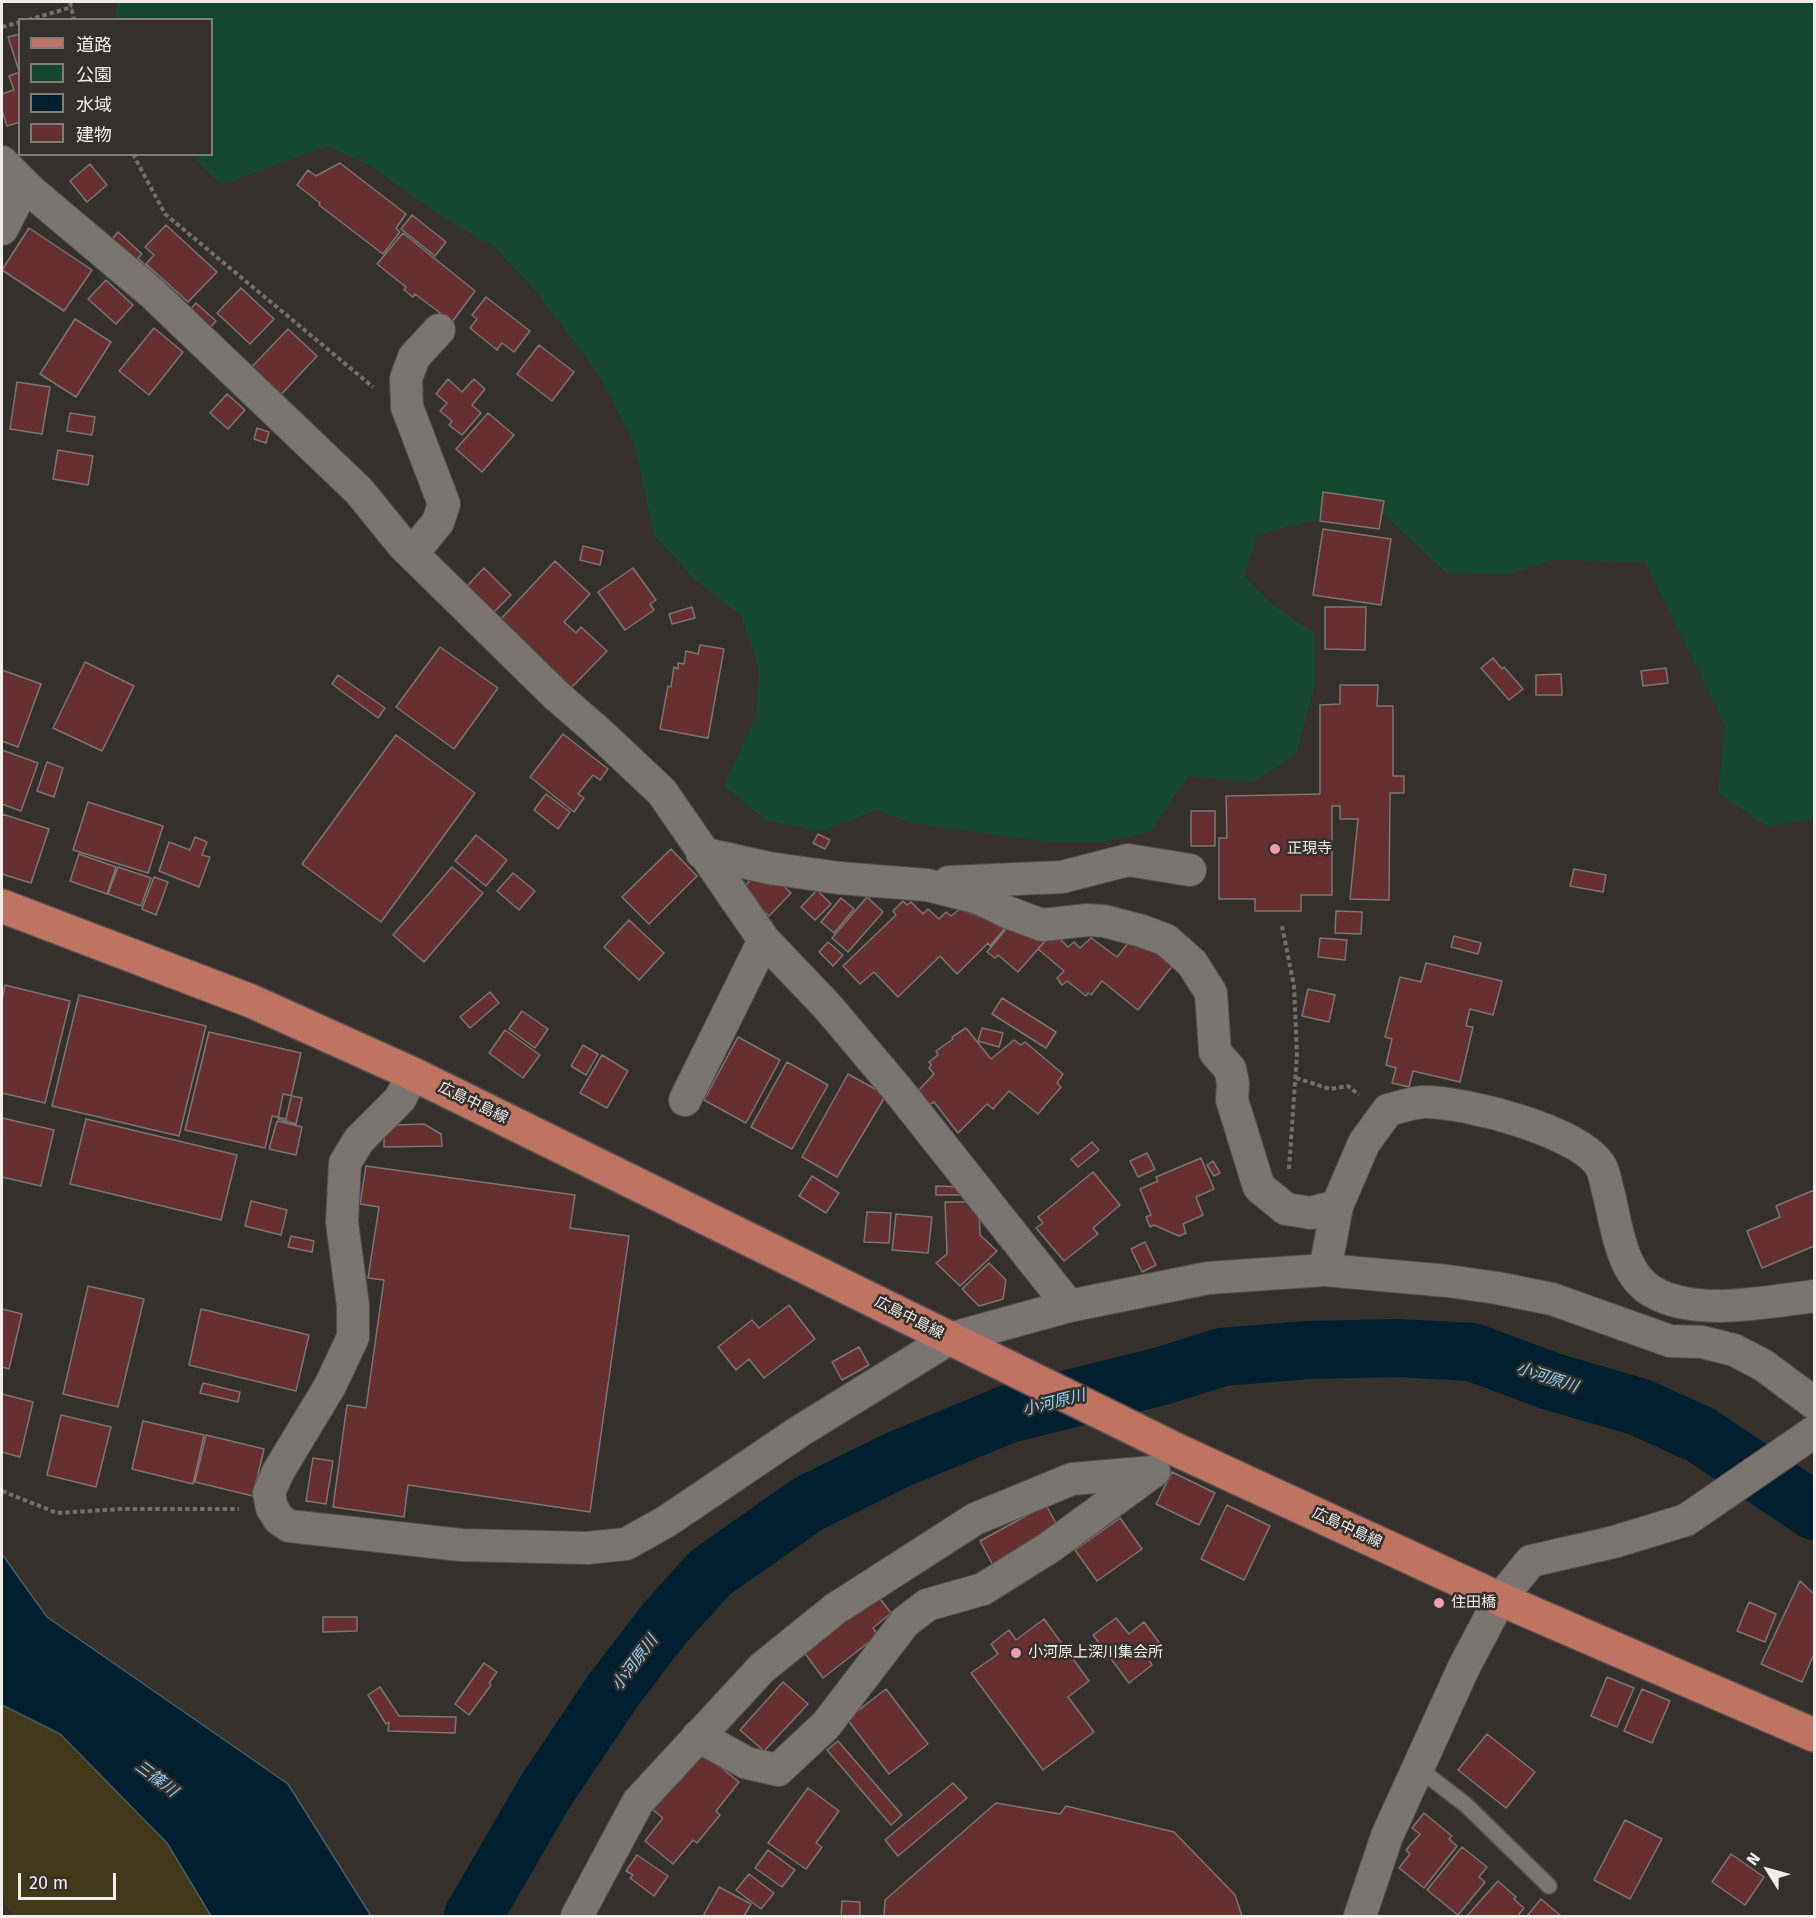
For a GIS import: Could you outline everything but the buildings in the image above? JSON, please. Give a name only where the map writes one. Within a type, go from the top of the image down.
[{"type":"main road","name":"広島中島線","points":[[2,906],[251,1001],[413,1074],[962,1345],[1165,1455],[1815,1735]]},
{"type":"street","points":[[2,229],[17,200],[4,164]]},
{"type":"street","points":[[4,164],[32,192],[152,294],[359,491],[412,554],[556,696],[662,792],[764,940],[827,1006],[898,1090],[1069,1306]]},
{"type":"street","points":[[412,554],[438,522],[444,504],[407,407],[406,379],[414,357],[438,330]]},
{"type":"street","points":[[702,853],[770,868],[839,878],[927,885],[979,898],[1007,912],[1042,925],[1087,920],[1104,921],[1166,940],[1192,963],[1211,993],[1215,1052],[1230,1069],[1233,1083],[1232,1100],[1259,1187],[1286,1209],[1311,1213],[1337,1206]]},
{"type":"street","points":[[897,884],[1062,878],[1128,860],[1190,870]]},
{"type":"street","points":[[685,1100],[764,940]]},
{"type":"street","points":[[413,1074],[400,1099],[359,1140],[345,1163],[342,1222],[353,1306],[353,1337],[330,1386],[278,1472],[269,1493],[272,1508],[279,1519],[290,1526],[461,1545],[586,1548],[626,1544],[667,1521],[800,1431],[962,1345],[1069,1306],[1208,1278],[1324,1270],[1448,1281],[1552,1299],[1670,1341],[1702,1342],[1734,1350],[1764,1365],[1815,1403]]},
{"type":"street","points":[[1324,1270],[1337,1206],[1364,1143],[1388,1110],[1422,1102],[1458,1106],[1527,1123],[1572,1141],[1593,1156],[1602,1169],[1624,1254],[1634,1276],[1651,1291],[1671,1301],[1702,1305],[1742,1305],[1815,1296]]},
{"type":"street","points":[[1360,1917],[1388,1836],[1464,1667],[1500,1599],[1532,1561],[1624,1539],[1686,1520],[1815,1432]]},
{"type":"street","points":[[698,1736],[747,1763],[778,1770],[826,1725],[905,1622],[927,1605],[983,1589],[1050,1547],[1165,1455]]},
{"type":"street","points":[[577,1917],[638,1802],[762,1668],[835,1609],[975,1519],[1072,1479],[1165,1455]]},
{"type":"lane","points":[[1418,1768],[1466,1805],[1549,1886]]},
{"type":"path","points":[[33,18],[71,4]]},
{"type":"path","points":[[2,27],[18,23]]},
{"type":"path","points":[[134,156],[165,214],[384,396],[407,407]]},
{"type":"path","points":[[1282,926],[1294,986],[1298,1054],[1286,1209]]},
{"type":"path","points":[[1296,1077],[1330,1089],[1348,1086],[1384,1115]]},
{"type":"path","points":[[2,1491],[57,1514],[121,1509],[272,1508]]},
{"type":"green space","points":[[117,2],[1814,2],[1814,819],[1766,826],[1718,793],[1725,726],[1645,562],[1552,560],[1509,574],[1446,573],[1384,514],[1306,522],[1257,535],[1244,576],[1273,605],[1315,634],[1315,685],[1296,754],[1253,782],[1188,776],[1150,832],[1104,842],[1050,842],[911,823],[876,810],[823,831],[767,821],[724,786],[756,715],[759,668],[741,616],[693,578],[654,535],[634,443],[599,375],[538,294],[496,248],[441,216],[371,166],[327,146],[221,185],[192,156],[213,156],[213,18],[115,18]]},
{"type":"sand","points":[[2,1705],[60,1734],[167,1843],[211,1916],[13,1916],[2,1899]]},
{"type":"water","name":"三篠川","points":[[2,1554],[47,1617],[288,1784],[371,1916],[211,1916],[167,1843],[60,1734],[2,1705]]},
{"type":"waterway","name":"小河原川","points":[[473,1916],[545,1792],[612,1692],[664,1624],[710,1573],[808,1504],[897,1460],[1008,1414],[1162,1376],[1222,1357],[1307,1350],[1398,1348],[1472,1352],[1550,1381],[1639,1407],[1701,1435],[1814,1511]]},
{"type":"place","name":"正現寺","points":[[1275,849]]},
{"type":"place","name":"住田橋","points":[[1439,1603]]},
{"type":"place","name":"小河原上深川集会所","points":[[1016,1653]]}]
